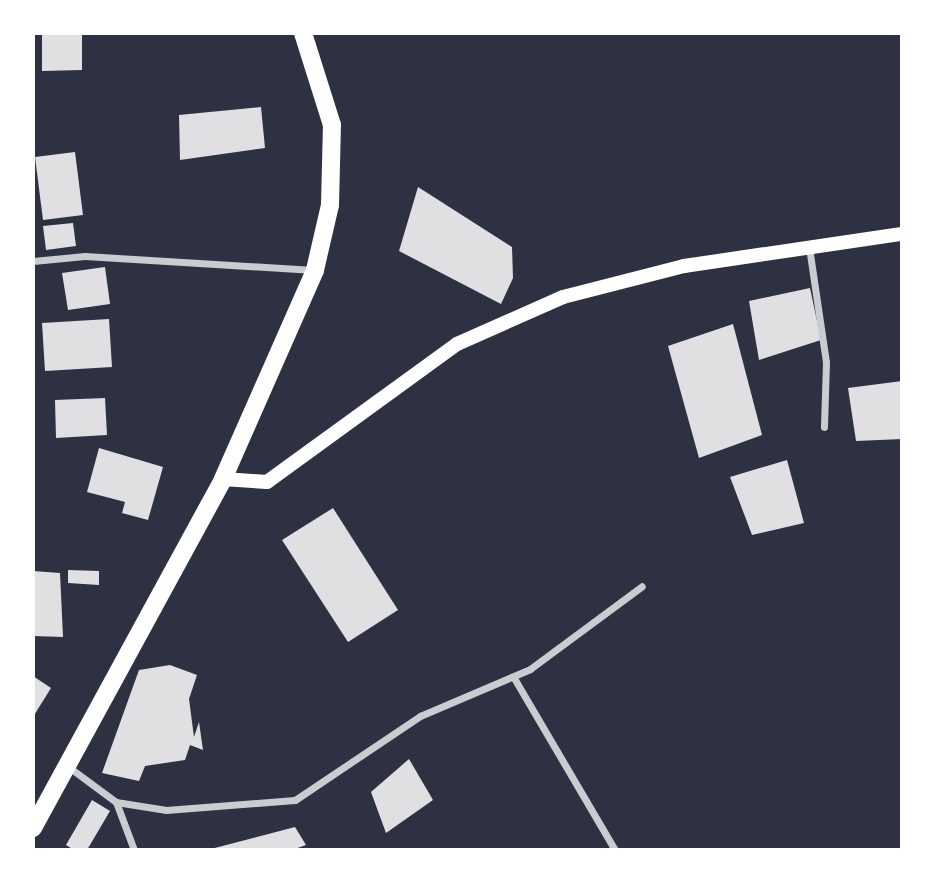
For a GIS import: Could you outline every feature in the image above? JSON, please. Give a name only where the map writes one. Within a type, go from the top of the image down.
[{"type":"main road","points":[[33,828],[70,768],[223,479],[315,270],[330,205],[332,125],[303,33]]},
{"type":"main road","points":[[223,479],[267,482],[457,344],[564,297],[684,266],[902,234]]},
{"type":"street","points":[[809,246],[827,362],[824,427]]},
{"type":"street","points":[[33,261],[85,256],[315,270]]},
{"type":"street","points":[[70,768],[116,802],[166,810],[295,800],[420,716],[514,678],[642,586]]},
{"type":"street","points":[[514,678],[615,850]]},
{"type":"street","points":[[116,802],[135,850]]},
{"type":"building","points":[[42,33],[82,33],[82,70],[42,71]]},
{"type":"building","points":[[261,107],[265,148],[180,160],[179,115]]},
{"type":"building","points":[[75,152],[83,215],[43,220],[35,157]]},
{"type":"building","points":[[418,187],[512,247],[513,278],[501,304],[399,251]]},
{"type":"building","points":[[73,223],[76,246],[46,250],[43,226]]},
{"type":"building","points":[[105,267],[110,304],[68,310],[62,273]]},
{"type":"building","points":[[810,288],[821,340],[759,360],[749,301]]},
{"type":"building","points":[[109,319],[112,367],[45,371],[42,323]]},
{"type":"building","points":[[733,324],[762,435],[699,458],[668,346]]},
{"type":"building","points":[[902,381],[902,439],[856,441],[848,388]]},
{"type":"building","points":[[105,398],[107,435],[56,438],[55,400]]},
{"type":"building","points":[[99,448],[163,467],[148,520],[122,513],[125,502],[87,492]]},
{"type":"building","points":[[787,460],[804,523],[752,535],[730,477]]},
{"type":"building","points":[[333,508],[398,610],[348,642],[282,540]]},
{"type":"building","points":[[68,570],[99,571],[99,585],[68,583]]},
{"type":"building","points":[[33,571],[60,573],[63,637],[33,636]]},
{"type":"building","points":[[170,665],[197,675],[189,699],[194,737],[199,722],[203,750],[190,745],[185,760],[145,766],[139,781],[102,773],[139,670]]},
{"type":"building","points":[[33,676],[51,688],[33,717]]},
{"type":"building","points":[[409,759],[433,800],[386,833],[371,792]]},
{"type":"building","points":[[92,800],[110,811],[87,850],[74,850],[66,845]]},
{"type":"building","points":[[295,827],[306,845],[292,850],[207,850]]}]
